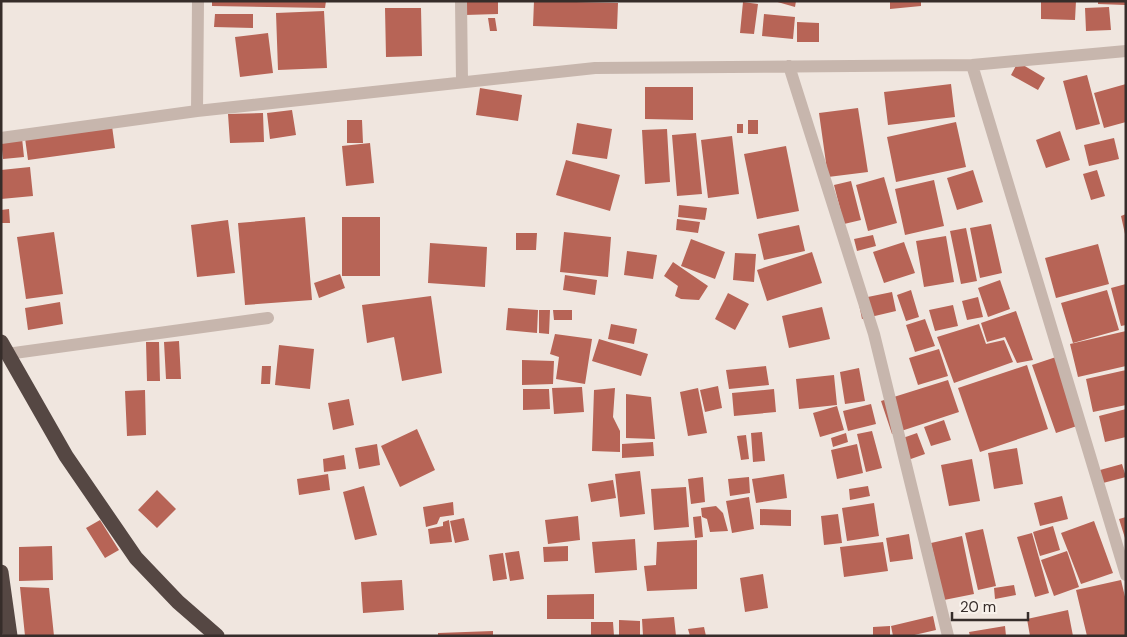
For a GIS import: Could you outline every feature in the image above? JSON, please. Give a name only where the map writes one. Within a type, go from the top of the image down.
[{"type":"highway","points":[[4,348],[66,456],[136,558],[178,602],[217,636]]},
{"type":"highway","points":[[1,572],[10,636]]},
{"type":"street","points":[[197,110],[198,1]]},
{"type":"street","points":[[461,1],[462,80]]},
{"type":"street","points":[[1,138],[197,110],[462,80],[595,68],[972,65],[1126,51]]},
{"type":"street","points":[[972,65],[1126,575]]},
{"type":"street","points":[[790,66],[874,334],[948,636]]},
{"type":"street","points":[[4,348],[268,318]]},
{"type":"building","points":[[212,1],[326,1],[325,8],[212,6]]},
{"type":"building","points":[[464,1],[498,1],[498,14],[465,15]]},
{"type":"building","points":[[534,1],[618,3],[617,29],[533,26]]},
{"type":"building","points":[[774,1],[796,1],[795,7]]},
{"type":"building","points":[[890,1],[921,1],[921,6],[890,9]]},
{"type":"building","points":[[1041,1],[1076,1],[1075,20],[1041,19]]},
{"type":"building","points":[[1098,1],[1125,1],[1125,5],[1098,4]]},
{"type":"building","points":[[743,2],[758,4],[754,34],[740,33]]},
{"type":"building","points":[[1109,7],[1111,30],[1086,31],[1085,8]]},
{"type":"building","points":[[385,8],[421,8],[422,56],[386,57]]},
{"type":"building","points":[[324,11],[327,68],[278,70],[276,13]]},
{"type":"building","points":[[215,14],[253,14],[253,28],[214,27]]},
{"type":"building","points":[[764,14],[795,17],[793,39],[762,36]]},
{"type":"building","points":[[488,18],[495,18],[497,31],[490,31]]},
{"type":"building","points":[[797,22],[819,23],[819,42],[797,42]]},
{"type":"building","points":[[268,33],[273,73],[240,77],[235,37]]},
{"type":"building","points":[[1018,62],[1045,78],[1038,90],[1011,75]]},
{"type":"building","points":[[1087,75],[1100,124],[1076,130],[1063,81]]},
{"type":"building","points":[[951,84],[955,117],[888,125],[884,92]]},
{"type":"building","points":[[1126,84],[1126,122],[1104,128],[1094,93]]},
{"type":"building","points":[[645,87],[693,87],[693,120],[645,119]]},
{"type":"building","points":[[480,88],[522,95],[518,121],[476,115]]},
{"type":"building","points":[[858,108],[868,172],[828,177],[819,113]]},
{"type":"building","points":[[292,110],[296,135],[270,139],[267,113]]},
{"type":"building","points":[[263,113],[264,142],[230,143],[228,114]]},
{"type":"building","points":[[347,120],[362,120],[363,143],[347,143]]},
{"type":"building","points":[[748,120],[758,120],[758,134],[748,134]]},
{"type":"building","points":[[956,122],[966,167],[896,182],[887,137]]},
{"type":"building","points":[[577,123],[612,129],[607,159],[572,154]]},
{"type":"building","points":[[737,124],[743,124],[743,133],[737,133]]},
{"type":"building","points":[[112,126],[115,148],[28,160],[25,138]]},
{"type":"building","points":[[667,129],[670,182],[645,184],[642,130]]},
{"type":"building","points":[[1060,131],[1070,160],[1046,168],[1036,140]]},
{"type":"building","points":[[696,133],[702,194],[677,196],[672,135]]},
{"type":"building","points":[[732,136],[739,194],[708,198],[701,140]]},
{"type":"building","points":[[22,138],[24,157],[3,159],[1,140]]},
{"type":"building","points":[[1114,138],[1119,159],[1089,166],[1084,145]]},
{"type":"building","points":[[370,143],[374,183],[346,186],[342,146]]},
{"type":"building","points":[[786,146],[799,211],[757,219],[744,154]]},
{"type":"building","points":[[566,160],[620,175],[610,211],[556,195]]},
{"type":"building","points":[[30,167],[33,196],[1,199],[1,170]]},
{"type":"building","points":[[973,170],[983,202],[957,210],[947,178]]},
{"type":"building","points":[[1097,170],[1105,196],[1091,200],[1083,174]]},
{"type":"building","points":[[884,177],[897,223],[868,231],[856,185]]},
{"type":"building","points":[[934,180],[944,226],[905,235],[895,189]]},
{"type":"building","points":[[851,181],[861,220],[844,224],[834,185]]},
{"type":"building","points":[[679,205],[707,208],[705,220],[678,217]]},
{"type":"building","points":[[9,209],[10,223],[1,223],[1,210]]},
{"type":"building","points":[[1126,214],[1126,234],[1125,234],[1121,216]]},
{"type":"building","points":[[305,217],[312,300],[245,305],[238,223]]},
{"type":"building","points":[[342,217],[380,217],[380,276],[342,276]]},
{"type":"building","points":[[677,219],[700,222],[698,233],[676,230]]},
{"type":"building","points":[[228,220],[235,273],[197,277],[191,225]]},
{"type":"building","points":[[991,224],[1002,273],[980,278],[970,228]]},
{"type":"building","points":[[799,225],[805,251],[764,260],[758,234]]},
{"type":"building","points":[[966,228],[977,281],[961,284],[950,231]]},
{"type":"building","points":[[54,232],[63,294],[26,299],[17,237]]},
{"type":"building","points":[[564,232],[611,237],[608,277],[560,272]]},
{"type":"building","points":[[516,233],[537,233],[536,250],[516,250]]},
{"type":"building","points":[[873,235],[876,246],[857,251],[854,239]]},
{"type":"building","points":[[946,236],[954,282],[924,287],[916,241]]},
{"type":"building","points":[[691,239],[725,252],[715,279],[681,266]]},
{"type":"building","points":[[904,242],[915,273],[884,283],[873,252]]},
{"type":"building","points":[[430,243],[487,247],[485,287],[428,283]]},
{"type":"building","points":[[1098,244],[1109,284],[1056,298],[1045,258]]},
{"type":"building","points":[[627,251],[657,255],[653,279],[624,275]]},
{"type":"building","points":[[812,252],[822,283],[767,301],[757,270]]},
{"type":"building","points":[[735,253],[756,254],[754,282],[733,280]]},
{"type":"building","points":[[673,262],[708,286],[699,300],[681,299],[675,296],[678,286],[664,276]]},
{"type":"building","points":[[340,274],[345,288],[319,298],[314,283]]},
{"type":"building","points":[[565,275],[597,280],[595,295],[563,290]]},
{"type":"building","points":[[1000,280],[1010,309],[988,317],[978,288]]},
{"type":"building","points":[[1126,284],[1126,325],[1121,326],[1111,288]]},
{"type":"building","points":[[911,290],[919,317],[906,321],[897,295]]},
{"type":"building","points":[[1107,290],[1119,330],[1073,343],[1061,303]]},
{"type":"building","points":[[892,292],[896,311],[862,319],[858,299]]},
{"type":"building","points":[[728,293],[749,304],[735,330],[715,319]]},
{"type":"building","points":[[431,296],[442,373],[402,381],[394,337],[367,343],[362,305]]},
{"type":"building","points":[[978,297],[983,317],[967,320],[962,301]]},
{"type":"building","points":[[60,302],[63,324],[28,330],[25,308]]},
{"type":"building","points":[[953,305],[958,326],[935,331],[929,310]]},
{"type":"building","points":[[822,307],[830,339],[789,348],[782,316]]},
{"type":"building","points":[[508,308],[538,310],[537,333],[506,330]]},
{"type":"building","points":[[539,310],[550,310],[549,334],[539,333]]},
{"type":"building","points":[[553,310],[572,310],[572,320],[554,320]]},
{"type":"building","points":[[1016,311],[1033,360],[1017,363],[1005,337],[987,342],[981,323]]},
{"type":"building","points":[[925,319],[935,346],[915,352],[906,325]]},
{"type":"building","points":[[611,324],[637,329],[634,344],[608,339]]},
{"type":"building","points":[[979,324],[986,344],[1004,340],[1013,362],[954,383],[937,337]]},
{"type":"building","points":[[1126,331],[1126,366],[1078,377],[1070,344]]},
{"type":"building","points":[[555,334],[592,339],[585,384],[556,379],[559,357],[550,354]]},
{"type":"building","points":[[599,339],[648,354],[641,376],[592,361]]},
{"type":"building","points":[[179,341],[181,379],[166,379],[164,342]]},
{"type":"building","points":[[146,342],[159,342],[160,381],[147,381]]},
{"type":"building","points":[[279,345],[314,349],[310,389],[275,385]]},
{"type":"building","points":[[939,349],[948,376],[918,385],[909,358]]},
{"type":"building","points":[[1056,357],[1080,425],[1056,433],[1032,365]]},
{"type":"building","points":[[522,360],[554,361],[553,384],[522,385]]},
{"type":"building","points":[[1027,365],[1048,429],[980,452],[958,388]]},
{"type":"building","points":[[262,366],[271,366],[270,384],[261,384]]},
{"type":"building","points":[[766,366],[769,385],[729,389],[726,370]]},
{"type":"building","points":[[859,368],[865,401],[845,404],[840,372]]},
{"type":"building","points":[[1126,370],[1126,405],[1093,412],[1086,379]]},
{"type":"building","points":[[834,375],[837,405],[799,409],[796,379]]},
{"type":"building","points":[[948,380],[959,412],[892,434],[881,401]]},
{"type":"building","points":[[718,386],[722,408],[705,412],[700,390]]},
{"type":"building","points":[[582,387],[584,412],[554,414],[552,388]]},
{"type":"building","points":[[615,388],[613,417],[620,431],[620,452],[592,451],[594,390]]},
{"type":"building","points":[[698,388],[707,433],[688,436],[680,392]]},
{"type":"building","points":[[523,389],[549,389],[550,409],[523,410]]},
{"type":"building","points":[[774,389],[776,412],[734,416],[732,393]]},
{"type":"building","points":[[145,390],[146,435],[127,436],[125,391]]},
{"type":"building","points":[[626,394],[651,397],[655,439],[626,438]]},
{"type":"building","points":[[349,399],[354,425],[333,430],[328,403]]},
{"type":"building","points":[[871,404],[876,424],[848,431],[843,411]]},
{"type":"building","points":[[837,406],[844,430],[820,437],[813,413]]},
{"type":"building","points":[[1126,409],[1126,437],[1105,442],[1099,416]]},
{"type":"building","points":[[944,420],[951,440],[931,446],[924,427]]},
{"type":"building","points":[[417,429],[435,470],[400,487],[381,446]]},
{"type":"building","points":[[872,431],[882,468],[866,472],[857,434]]},
{"type":"building","points":[[762,432],[765,461],[753,462],[751,433]]},
{"type":"building","points":[[846,433],[848,442],[833,447],[831,438]]},
{"type":"building","points":[[917,433],[925,454],[908,460],[900,439]]},
{"type":"building","points":[[746,435],[749,459],[741,460],[737,436]]},
{"type":"building","points":[[653,442],[654,456],[622,458],[622,444]]},
{"type":"building","points":[[377,444],[380,465],[359,469],[355,448]]},
{"type":"building","points":[[857,444],[863,473],[837,479],[831,450]]},
{"type":"building","points":[[1017,448],[1023,484],[994,489],[988,453]]},
{"type":"building","points":[[344,455],[346,469],[324,472],[323,459]]},
{"type":"building","points":[[972,459],[980,501],[949,506],[941,465]]},
{"type":"building","points":[[1122,464],[1126,477],[1103,483],[1100,470]]},
{"type":"building","points":[[640,471],[645,514],[620,517],[615,474]]},
{"type":"building","points":[[328,474],[330,490],[299,495],[297,479]]},
{"type":"building","points":[[784,474],[787,498],[756,503],[752,479]]},
{"type":"building","points":[[703,477],[705,502],[691,504],[688,479]]},
{"type":"building","points":[[749,477],[750,493],[730,496],[728,479]]},
{"type":"building","points":[[613,480],[616,498],[591,502],[588,484]]},
{"type":"building","points":[[364,486],[377,535],[355,540],[343,492]]},
{"type":"building","points":[[868,486],[870,496],[850,500],[849,489]]},
{"type":"building","points":[[686,487],[689,527],[654,530],[651,489]]},
{"type":"building","points":[[157,490],[176,509],[157,528],[138,510]]},
{"type":"building","points":[[1062,496],[1068,519],[1040,526],[1034,503]]},
{"type":"building","points":[[749,497],[754,529],[732,533],[726,501]]},
{"type":"building","points":[[453,502],[454,515],[440,517],[437,524],[426,527],[423,507]]},
{"type":"building","points":[[874,503],[879,536],[847,541],[842,508]]},
{"type":"building","points":[[716,506],[723,513],[728,531],[710,532],[707,519],[702,517],[701,508]]},
{"type":"building","points":[[760,509],[791,510],[791,526],[760,525]]},
{"type":"building","points":[[838,514],[842,543],[824,545],[821,516]]},
{"type":"building","points":[[578,516],[580,540],[548,544],[545,520]]},
{"type":"building","points":[[701,516],[703,537],[695,538],[693,517]]},
{"type":"building","points":[[1126,517],[1126,538],[1125,538],[1119,519]]},
{"type":"building","points":[[464,518],[469,540],[455,543],[450,521]]},
{"type":"building","points":[[100,520],[119,550],[105,558],[86,528]]},
{"type":"building","points":[[449,520],[452,542],[430,544],[428,529],[443,526],[443,522]]},
{"type":"building","points":[[1094,521],[1113,573],[1081,584],[1061,533]]},
{"type":"building","points":[[1053,526],[1060,550],[1040,556],[1033,532]]},
{"type":"building","points":[[983,529],[996,586],[978,590],[965,533]]},
{"type":"building","points":[[1032,533],[1049,593],[1035,597],[1017,537]]},
{"type":"building","points":[[909,534],[913,559],[890,562],[886,538]]},
{"type":"building","points":[[962,536],[974,594],[944,600],[931,543]]},
{"type":"building","points":[[635,539],[637,570],[595,573],[592,542]]},
{"type":"building","points":[[697,540],[697,589],[647,591],[644,566],[656,565],[657,542]]},
{"type":"building","points":[[883,542],[888,571],[844,577],[840,547]]},
{"type":"building","points":[[52,546],[53,580],[19,581],[19,547]]},
{"type":"building","points":[[568,546],[568,561],[544,562],[543,547]]},
{"type":"building","points":[[519,551],[524,579],[510,581],[505,553]]},
{"type":"building","points":[[1067,551],[1079,587],[1054,596],[1041,560]]},
{"type":"building","points":[[503,553],[507,579],[493,581],[489,555]]},
{"type":"building","points":[[763,574],[768,608],[745,612],[740,578]]},
{"type":"building","points":[[402,580],[404,610],[363,613],[361,582]]},
{"type":"building","points":[[1121,580],[1126,601],[1126,636],[1087,636],[1076,590]]},
{"type":"building","points":[[1014,585],[1016,595],[995,599],[994,588]]},
{"type":"building","points":[[20,587],[49,588],[54,636],[25,636]]},
{"type":"building","points":[[594,594],[594,619],[547,619],[547,595]]},
{"type":"building","points":[[1068,610],[1073,636],[1030,636],[1027,619]]},
{"type":"building","points":[[933,616],[936,630],[910,636],[893,636],[891,626]]},
{"type":"building","points":[[674,617],[676,636],[643,636],[642,619]]},
{"type":"building","points":[[619,620],[640,621],[640,636],[619,636]]},
{"type":"building","points":[[591,622],[613,622],[614,636],[591,636]]},
{"type":"building","points":[[890,626],[890,636],[873,636],[873,627]]},
{"type":"building","points":[[1005,626],[1006,636],[970,636],[969,632]]},
{"type":"building","points":[[704,627],[706,636],[690,636],[688,629]]},
{"type":"building","points":[[493,631],[493,636],[438,636],[438,633]]}]
